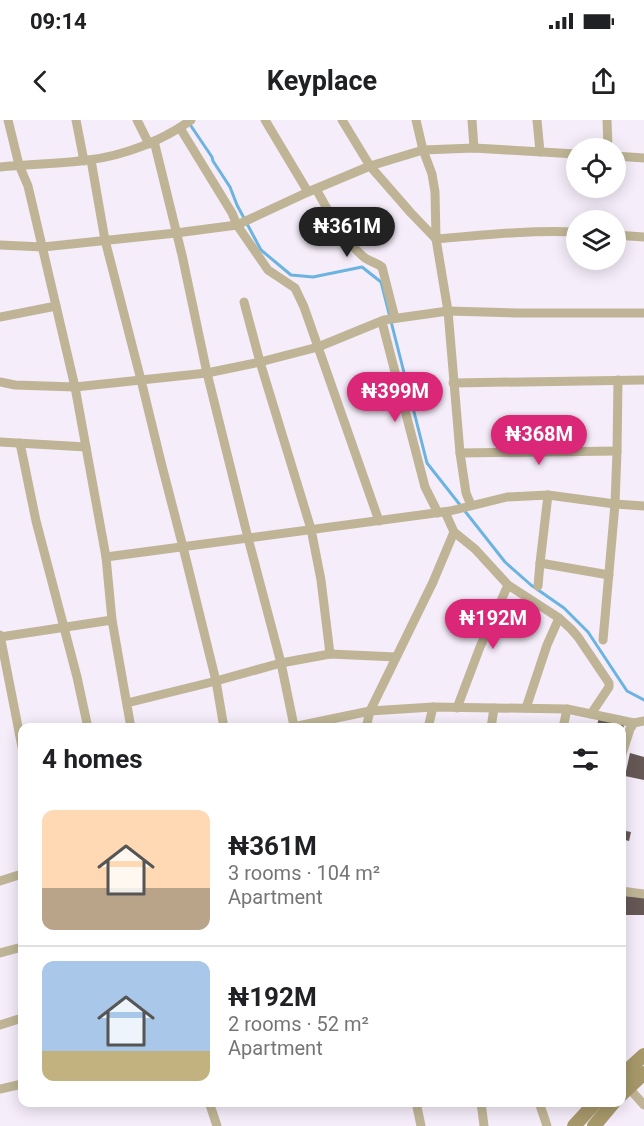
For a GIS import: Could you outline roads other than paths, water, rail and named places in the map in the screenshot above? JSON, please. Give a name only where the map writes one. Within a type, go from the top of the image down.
[{"type":"main road","points":[[626,1082],[644,1055]]},
{"type":"main road","points":[[626,1084],[644,1073]]},
{"type":"main road","points":[[574,1126],[591,1107]]},
{"type":"main road","points":[[594,1126],[610,1107]]},
{"type":"street","points":[[8,120],[19,165],[28,186],[75,387],[106,557],[112,620],[131,723]]},
{"type":"street","points":[[76,120],[216,681],[223,723]]},
{"type":"street","points":[[137,120],[152,142],[176,233],[207,373],[281,663],[290,723]]},
{"type":"street","points":[[265,120],[312,190],[357,249],[365,258],[382,267],[389,320],[425,487],[444,512],[454,532],[475,549],[508,585],[559,618],[578,637],[609,683],[609,687],[591,714]]},
{"type":"street","points":[[342,120],[370,166],[436,239]]},
{"type":"street","points":[[416,120],[423,150],[432,174],[436,239],[448,311],[460,453],[470,506]]},
{"type":"street","points":[[472,120],[474,148]]},
{"type":"street","points":[[537,120],[540,152]]},
{"type":"street","points":[[607,120],[608,138]]},
{"type":"street","points":[[0,167],[87,160],[130,151],[185,124],[237,225],[268,270],[295,288],[297,292],[379,521]]},
{"type":"street","points":[[0,245],[43,247],[237,225],[370,166],[423,150],[474,148],[566,153]]},
{"type":"street","points":[[626,157],[644,158]]},
{"type":"street","points":[[436,239],[498,233],[566,232]]},
{"type":"street","points":[[626,236],[644,237]]},
{"type":"street","points":[[244,302],[260,362],[312,529],[323,591],[330,654]]},
{"type":"street","points":[[0,317],[56,306]]},
{"type":"street","points":[[0,382],[15,385],[75,387],[207,373],[318,347],[389,320],[448,311],[644,313]]},
{"type":"street","points":[[603,640],[615,504],[618,380]]},
{"type":"street","points":[[453,383],[644,380]]},
{"type":"street","points":[[0,442],[86,447]]},
{"type":"street","points":[[20,443],[36,521],[65,628],[87,723]]},
{"type":"street","points":[[460,453],[617,452]]},
{"type":"street","points":[[106,557],[444,512],[507,496],[548,495],[644,506]]},
{"type":"street","points":[[538,586],[548,495]]},
{"type":"street","points":[[367,723],[370,711],[433,582],[454,532]]},
{"type":"street","points":[[540,563],[609,575]]},
{"type":"street","points":[[458,708],[480,646],[508,585]]},
{"type":"street","points":[[526,708],[547,645],[559,618]]},
{"type":"street","points":[[18,727],[0,636],[112,620]]},
{"type":"street","points":[[127,703],[281,663],[330,654],[396,657]]},
{"type":"street","points":[[429,723],[433,707]]},
{"type":"street","points":[[311,723],[370,711],[433,707],[567,709],[639,722]]},
{"type":"street","points":[[492,723],[494,708]]},
{"type":"street","points":[[564,723],[567,709]]},
{"type":"street","points":[[626,741],[630,729],[639,722]]},
{"type":"street","points":[[0,881],[18,875]]},
{"type":"street","points":[[626,892],[644,894]]},
{"type":"street","points":[[0,953],[18,947]]},
{"type":"street","points":[[0,1025],[18,1019]]},
{"type":"street","points":[[0,1089],[18,1084]]},
{"type":"street","points":[[626,1089],[644,1105]]},
{"type":"street","points":[[211,1107],[217,1126]]},
{"type":"street","points":[[417,1107],[421,1126]]},
{"type":"street","points":[[482,1107],[484,1126]]},
{"type":"street","points":[[541,1107],[547,1126]]},
{"type":"waterway","points":[[189,123],[230,187],[261,250],[291,275],[313,277],[362,267],[381,282],[427,463],[505,562],[531,585],[564,608],[588,632],[627,691],[644,700]]}]
